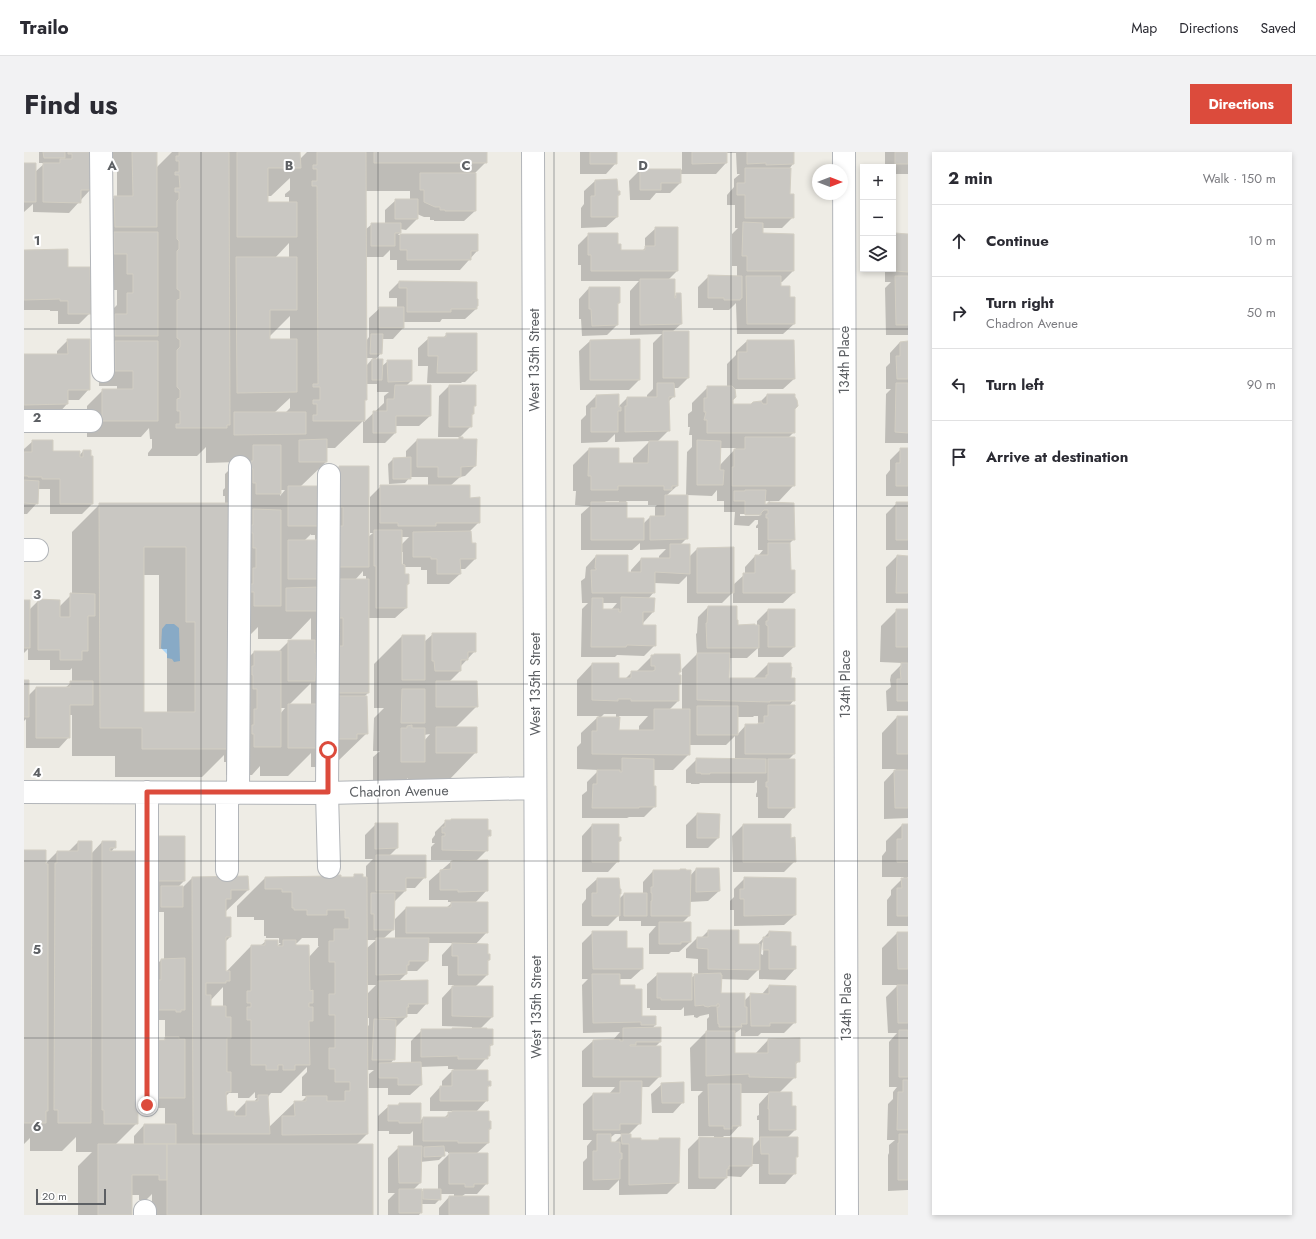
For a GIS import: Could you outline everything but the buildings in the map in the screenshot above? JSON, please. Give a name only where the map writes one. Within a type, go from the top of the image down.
[{"type":"street","points":[[102,152],[103,371]]},
{"type":"street","name":"West 135th Street","points":[[533,152],[537,1215]]},
{"type":"street","name":"134th Place","points":[[844,152],[846,1215]]},
{"type":"street","points":[[24,421],[91,421]]},
{"type":"street","points":[[227,870],[233,792],[240,467]]},
{"type":"street","points":[[329,475],[329,867]]},
{"type":"street","name":"Chadron Avenue","points":[[24,792],[328,792],[535,788]]},
{"type":"street","points":[[147,792],[147,1105]]},
{"type":"water","points":[[166,624],[174,624],[179,628],[180,661],[174,662],[172,659],[167,658],[167,654],[161,648],[162,629]]},
{"type":"route","points":[[147,1105],[147,792],[328,792],[328,750]]}]
